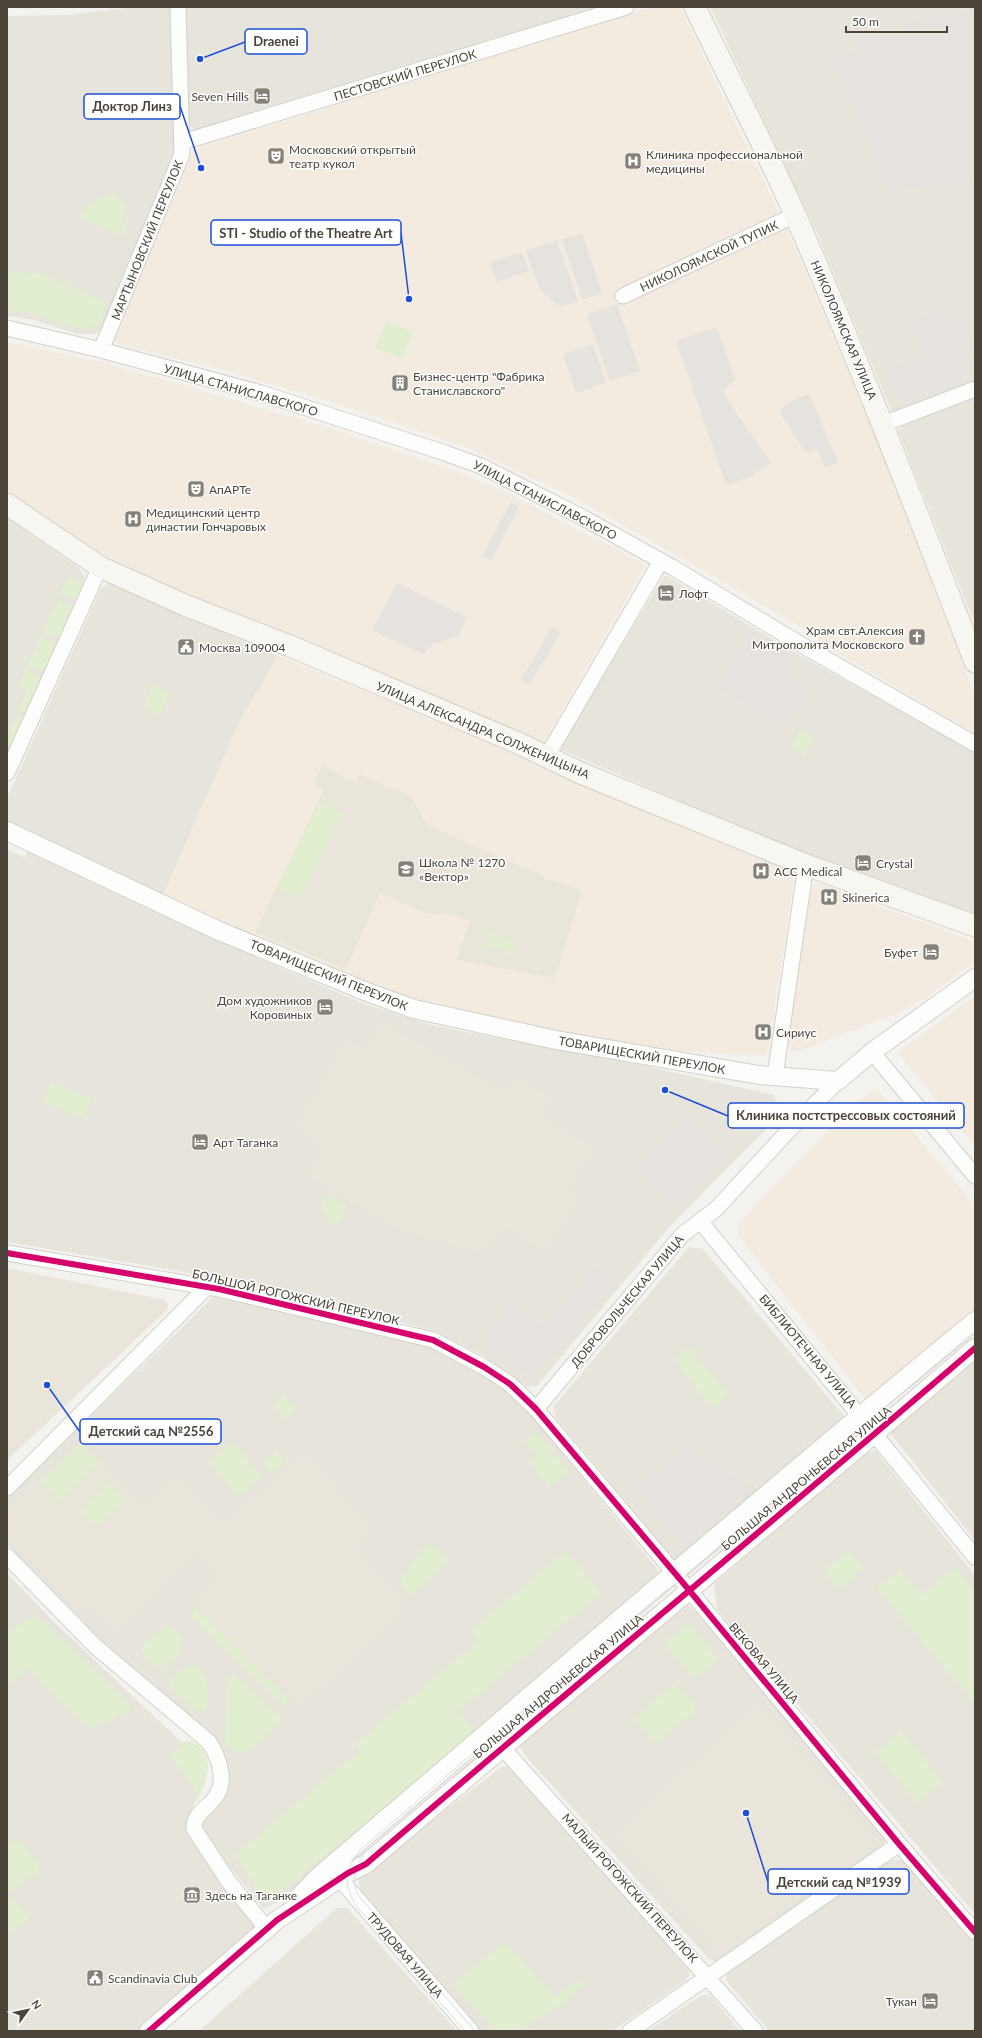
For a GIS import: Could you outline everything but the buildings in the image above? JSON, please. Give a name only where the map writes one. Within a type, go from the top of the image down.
[{"type":"main road","name":"НИКОЛОЯМСКАЯ УЛИЦА","points":[[695,7],[795,215],[883,424],[975,662]]},
{"type":"main road","name":"УЛИЦА АЛЕКСАНДРА СОЛЖЕНИЦЫНА","points":[[7,504],[100,567],[186,606],[290,646],[547,756],[583,774],[806,865],[975,926]]},
{"type":"street","name":"МАРТЫНОВСКИЙ ПЕРЕУЛОК","points":[[101,350],[182,154],[183,142],[178,7]]},
{"type":"street","name":"ПЕСТОВСКИЙ ПЕРЕУЛОК","points":[[183,142],[626,7]]},
{"type":"street","name":"НИКОЛОЯМСКОЙ ТУПИК","points":[[623,296],[795,215]]},
{"type":"street","name":"УЛИЦА СТАНИСЛАВСКОГО","points":[[7,328],[101,350],[261,394],[457,457],[525,487],[661,561],[975,744]]},
{"type":"street","points":[[883,424],[975,389]]},
{"type":"street","points":[[547,756],[661,561]]},
{"type":"street","points":[[7,773],[100,567]]},
{"type":"street","name":"ТОВАРИЩЕСКИЙ ПЕРЕУЛОК","points":[[7,831],[224,933],[367,992],[414,1009],[544,1038],[775,1076],[838,1081]]},
{"type":"street","points":[[775,1076],[806,865]]},
{"type":"street","name":"ДОБРОВОЛЬЧЕСКАЯ УЛИЦА","points":[[536,1409],[682,1235],[716,1210],[792,1127],[838,1081],[872,1052],[975,978]]},
{"type":"street","points":[[872,1052],[975,1176]]},
{"type":"street","name":"БИБЛИОТЕЧНАЯ УЛИЦА","points":[[700,1221],[975,1557]]},
{"type":"street","name":"БОЛЬШОЙ РОГОЖСКИЙ ПЕРЕУЛОК","points":[[7,1253],[207,1287],[433,1340],[510,1384],[536,1409]]},
{"type":"street","points":[[7,1488],[207,1287]]},
{"type":"street","name":"БОЛЬШАЯ АНДРОНЬЕВСКАЯ УЛИЦА","points":[[149,2031],[272,1925],[318,1877],[674,1573],[975,1321]]},
{"type":"street","name":"БОЛЬШАЯ АНДРОНЬЕВСКАЯ УЛИЦА","points":[[272,1925],[366,1864],[975,1348]]},
{"type":"street","name":"ВЕКОВАЯ УЛИЦА","points":[[536,1409],[690,1591],[899,1844],[975,1932]]},
{"type":"street","points":[[7,1556],[96,1647],[209,1742],[219,1758],[221,1774],[218,1793],[198,1816],[194,1822],[194,1829],[229,1882],[272,1925]]},
{"type":"street","name":"МАЛЫЙ РОГОЖСКИЙ ПЕРЕУЛОК","points":[[490,1730],[504,1746],[508,1754],[708,1976],[755,2031]]},
{"type":"street","points":[[630,2031],[899,1844]]},
{"type":"street","name":"ТРУДОВАЯ УЛИЦА","points":[[340,1880],[471,2031]]},
{"type":"shaded area","points":[[135,7],[169,7],[170,9],[175,150],[171,166],[103,329],[95,334],[77,334],[34,320],[7,316],[7,16],[67,15]]},
{"type":"shaded area","points":[[184,7],[598,7],[268,107],[198,132],[192,128],[187,121]]},
{"type":"shaded area","points":[[653,7],[680,7],[792,240],[872,428],[975,695],[975,740],[971,738],[968,729],[829,648],[809,632],[683,559],[574,498],[470,449],[336,403],[226,371],[120,345],[113,339],[148,253],[153,247],[194,149]]},
{"type":"shaded area","points":[[710,7],[975,7],[975,381],[893,413],[816,231]]},
{"type":"shaded area","points":[[975,11],[973,182],[938,184],[887,192],[863,126],[855,116],[845,84],[837,76],[830,58],[860,49],[858,39],[908,28],[907,21]]},
{"type":"shaded area","points":[[582,233],[602,293],[582,300],[562,239]]},
{"type":"shaded area","points":[[557,241],[578,301],[560,307],[540,290],[526,251]]},
{"type":"shaded area","points":[[522,252],[529,271],[497,282],[490,263]]},
{"type":"shaded area","points":[[617,304],[640,371],[610,381],[587,314]]},
{"type":"shaded area","points":[[938,310],[945,324],[960,318],[975,356],[967,377],[901,405],[887,370],[925,354],[911,321]]},
{"type":"shaded area","points":[[717,327],[735,380],[723,391],[738,416],[771,462],[750,477],[726,485],[676,341]]},
{"type":"shaded area","points":[[7,342],[105,363],[327,427],[462,473],[502,490],[641,562],[644,567],[643,570],[546,739],[539,742],[119,565],[92,549],[7,490]]},
{"type":"shaded area","points":[[593,344],[606,382],[576,393],[563,354]]},
{"type":"shaded area","points":[[809,394],[838,462],[825,468],[817,449],[806,453],[779,411],[793,400]]},
{"type":"shaded area","points":[[975,396],[975,625],[898,430],[902,426]]},
{"type":"shaded area","points":[[511,502],[519,507],[491,561],[482,557]]},
{"type":"shaded area","points":[[7,518],[79,568],[84,576],[84,581],[7,754]]},
{"type":"shaded area","points":[[664,576],[667,576],[801,656],[975,752],[975,914],[796,851],[562,750],[561,745]]},
{"type":"shaded area","points":[[397,583],[467,617],[458,637],[433,644],[423,654],[372,630]]},
{"type":"shaded area","points":[[109,584],[278,656],[240,721],[163,895],[7,822],[7,798],[100,590]]},
{"type":"shaded area","points":[[552,627],[561,632],[529,685],[521,680]]},
{"type":"shaded area","points":[[749,631],[797,658],[786,677],[809,690],[789,727],[717,688]]},
{"type":"shaded area","points":[[278,656],[514,752],[792,871],[794,878],[768,1050],[766,1054],[762,1056],[675,1051],[543,1029],[438,1008],[371,985],[226,925],[163,895],[240,721]]},
{"type":"shaded area","name":"Школа № 1270 «Вектор»","points":[[322,766],[356,782],[360,774],[411,796],[427,825],[544,876],[543,878],[582,890],[555,978],[457,960],[470,921],[448,913],[431,915],[380,893],[346,969],[255,932],[324,790],[313,784]]},
{"type":"shaded area","points":[[7,849],[26,858],[26,851],[211,938],[362,1003],[435,1026],[645,1066],[774,1095],[781,1114],[672,1224],[537,1386],[527,1387],[484,1356],[433,1331],[313,1298],[178,1271],[7,1242]]},
{"type":"shaded area","points":[[818,883],[975,942],[975,961],[924,999],[900,1012],[797,1052],[791,1051],[787,1044],[811,889],[814,884]]},
{"type":"shaded area","points":[[975,996],[975,1147],[898,1052]]},
{"type":"shaded area","points":[[382,1022],[506,1094],[516,1078],[553,1100],[550,1105],[546,1103],[539,1115],[594,1148],[567,1189],[580,1197],[545,1252],[507,1227],[483,1253],[398,1229],[307,1175],[323,1147],[306,1136],[298,1123],[346,1041],[367,1048]]},
{"type":"shaded area","points":[[876,1088],[975,1206],[975,1312],[868,1403],[737,1234],[739,1222],[847,1111]]},
{"type":"shaded area","points":[[687,1115],[729,1157],[677,1209],[635,1167]]},
{"type":"shaded area","points":[[689,1247],[703,1249],[844,1416],[842,1429],[675,1561],[556,1418],[553,1407]]},
{"type":"shaded area","points":[[595,1266],[615,1283],[534,1379],[482,1343],[510,1303],[545,1327]]},
{"type":"shaded area","points":[[7,1268],[165,1300],[168,1305],[167,1310],[7,1460]]},
{"type":"shaded area","points":[[213,1297],[307,1316],[432,1345],[481,1371],[515,1396],[663,1576],[663,1583],[277,1902],[264,1909],[200,1830],[228,1768],[7,1544],[7,1498]]},
{"type":"shaded area","points":[[975,1354],[975,1540],[891,1434],[895,1421]]},
{"type":"shaded area","points":[[80,1441],[142,1506],[176,1475],[223,1526],[305,1453],[370,1527],[355,1548],[407,1609],[300,1706],[194,1601],[218,1578],[197,1551],[117,1632],[88,1603],[79,1611],[7,1537],[7,1511]]},
{"type":"shaded area","points":[[690,1444],[703,1459],[760,1492],[690,1552],[636,1489]]},
{"type":"shaded area","points":[[876,1451],[975,1575],[975,1914],[717,1609],[714,1584],[864,1453]]},
{"type":"shaded area","points":[[7,1573],[54,1622],[208,1767],[188,1822],[189,1837],[257,1920],[257,1930],[139,2031],[7,2031]]},
{"type":"shaded area","points":[[685,1603],[695,1611],[883,1834],[885,1841],[880,1849],[719,1961],[715,1962],[707,1957],[528,1759],[521,1749],[520,1741]]},
{"type":"shaded area","points":[[759,1704],[877,1844],[721,1954],[618,1836],[670,1784]]},
{"type":"shaded area","points":[[503,1766],[510,1767],[689,1970],[689,1976],[685,1981],[612,2031],[480,2031],[361,1893],[358,1877]]},
{"type":"shaded area","points":[[897,1859],[907,1863],[975,1942],[975,2031],[769,2031],[728,1983],[726,1978],[727,1972],[888,1861]]},
{"type":"shaded area","points":[[337,1908],[347,1908],[457,2031],[199,2031]]},
{"type":"shaded area","points":[[702,1995],[710,1995],[740,2031],[648,2031]]},
{"type":"green space","points":[[108,194],[128,203],[121,221],[128,225],[124,236],[79,217],[82,210]]},
{"type":"green space","points":[[7,272],[39,273],[106,303],[108,306],[107,308],[104,307],[102,313],[105,314],[99,323],[92,328],[83,329],[64,325],[35,314],[7,310]]},
{"type":"green space","points":[[386,321],[413,332],[402,359],[375,348]]},
{"type":"green space","points":[[69,575],[83,585],[75,600],[60,594]]},
{"type":"green space","points":[[58,599],[71,606],[72,609],[61,634],[57,637],[43,631]]},
{"type":"green space","points":[[41,636],[56,645],[45,669],[42,671],[28,665]]},
{"type":"green space","points":[[26,669],[38,675],[41,679],[26,711],[23,713],[18,712],[27,690],[18,686]]},
{"type":"green space","points":[[154,685],[170,694],[158,715],[142,706]]},
{"type":"green space","points":[[16,716],[21,718],[22,722],[7,754],[7,737]]},
{"type":"green space","points":[[800,730],[814,737],[805,755],[791,747]]},
{"type":"green space","points":[[318,802],[342,813],[300,899],[276,888]]},
{"type":"green space","points":[[490,931],[516,942],[510,955],[484,944]]},
{"type":"green space","points":[[51,1083],[92,1099],[84,1118],[43,1102]]},
{"type":"green space","points":[[331,1197],[347,1205],[340,1222],[331,1226],[320,1202]]},
{"type":"green space","points":[[689,1347],[728,1395],[712,1408],[674,1360]]},
{"type":"green space","points":[[284,1396],[295,1410],[285,1419],[273,1405]]},
{"type":"green space","points":[[535,1431],[569,1471],[549,1487],[528,1462],[536,1455],[524,1440]]},
{"type":"green space","points":[[232,1442],[262,1476],[239,1497],[209,1463]]},
{"type":"green space","points":[[80,1443],[99,1463],[59,1502],[40,1482]]},
{"type":"green space","points":[[276,1452],[284,1462],[272,1473],[263,1463]]},
{"type":"green space","points":[[108,1482],[125,1499],[96,1527],[79,1510]]},
{"type":"green space","points":[[426,1543],[450,1560],[410,1595],[399,1582]]},
{"type":"green space","points":[[848,1550],[863,1568],[839,1589],[824,1571]]},
{"type":"green space","points":[[566,1551],[601,1593],[458,1711],[477,1734],[266,1903],[235,1855],[360,1750],[355,1744],[479,1640],[471,1630]]},
{"type":"green space","points":[[954,1567],[975,1593],[975,1704],[877,1589],[899,1570],[920,1595]]},
{"type":"green space","points":[[196,1608],[289,1699],[283,1706],[190,1615]]},
{"type":"green space","points":[[34,1617],[40,1619],[130,1705],[128,1713],[89,1728],[26,1668],[9,1685],[7,1681],[7,1634],[27,1618]]},
{"type":"green space","points":[[687,1623],[718,1659],[694,1679],[664,1643]]},
{"type":"green space","points":[[163,1626],[170,1626],[181,1637],[180,1647],[173,1662],[161,1666],[154,1664],[147,1659],[141,1651],[143,1645]]},
{"type":"green space","points":[[194,1664],[203,1674],[208,1686],[209,1698],[205,1711],[197,1711],[170,1688],[169,1682],[175,1676],[183,1669]]},
{"type":"green space","points":[[231,1676],[242,1680],[283,1719],[258,1744],[247,1751],[242,1752],[235,1751],[225,1745],[226,1680]]},
{"type":"green space","points":[[675,1683],[697,1709],[656,1744],[634,1718]]},
{"type":"green space","points":[[901,1731],[943,1782],[917,1803],[875,1752]]},
{"type":"green space","points":[[191,1741],[199,1746],[205,1753],[208,1768],[204,1786],[197,1802],[193,1787],[170,1755],[184,1742]]},
{"type":"green space","points":[[19,1838],[41,1870],[7,1893],[7,1846]]},
{"type":"green space","points":[[11,1897],[14,1898],[29,1919],[7,1935],[7,1900]]},
{"type":"green space","points":[[505,1942],[553,1996],[581,1979],[580,1987],[561,2004],[519,2031],[496,2031],[452,1985]]},
{"type":"tram line","points":[[465,2031],[357,1907],[352,1899],[347,1879],[348,1872],[359,1851],[494,1735],[663,1593],[681,1581],[975,1331]]},
{"type":"tram line","points":[[457,1775],[581,1669]]},
{"type":"tram line","points":[[363,1856],[354,1875],[358,1895],[475,2031]]},
{"type":"cycle path","points":[[7,1253],[219,1289],[433,1340],[484,1367],[510,1384],[536,1409],[684,1584],[899,1844],[975,1932]]},
{"type":"cycle path","points":[[149,2031],[277,1920],[348,1873],[366,1864],[975,1348]]},
{"type":"place","name":"Draenei","points":[[200,59]]},
{"type":"place","name":"Seven Hills","points":[[262,96]]},
{"type":"place","name":"Московский открытый театр кукол","points":[[276,156]]},
{"type":"place","name":"Клиника профессиональной медицины","points":[[633,161]]},
{"type":"place","name":"Доктор Линз","points":[[201,168]]},
{"type":"place","name":"STI - Studio of the Theatre Art","points":[[409,299]]},
{"type":"place","name":"Бизнес-центр \"Фабрика Станиславского\"","points":[[400,383]]},
{"type":"place","name":"АпАРТе","points":[[196,489]]},
{"type":"place","name":"Медицинский центр династии Гончаровых","points":[[133,519]]},
{"type":"place","name":"Лофт","points":[[666,593]]},
{"type":"place","name":"Храм свт.Алексия Митрополита Московского","points":[[917,637]]},
{"type":"place","name":"Москва 109004","points":[[186,647]]},
{"type":"place","name":"Crystal","points":[[863,863]]},
{"type":"place","name":"Школа № 1270 «Вектор»","points":[[406,869]]},
{"type":"place","name":"ACC Medical","points":[[761,871]]},
{"type":"place","name":"Skinerica","points":[[829,897]]},
{"type":"place","name":"Буфет","points":[[931,952]]},
{"type":"place","name":"Дом художников Коровиных","points":[[325,1007]]},
{"type":"place","name":"Сириус","points":[[763,1032]]},
{"type":"place","name":"Клиника постстрессовых состояний","points":[[665,1090]]},
{"type":"place","name":"Арт Таганка","points":[[200,1142]]},
{"type":"place","name":"Детский сад №2556","points":[[47,1385]]},
{"type":"place","name":"Детский сад №1939","points":[[746,1813]]},
{"type":"place","name":"Здесь на Таганке","points":[[192,1895]]},
{"type":"place","name":"Scandinavia Club","points":[[95,1978]]},
{"type":"place","name":"Тукан","points":[[930,2001]]}]
